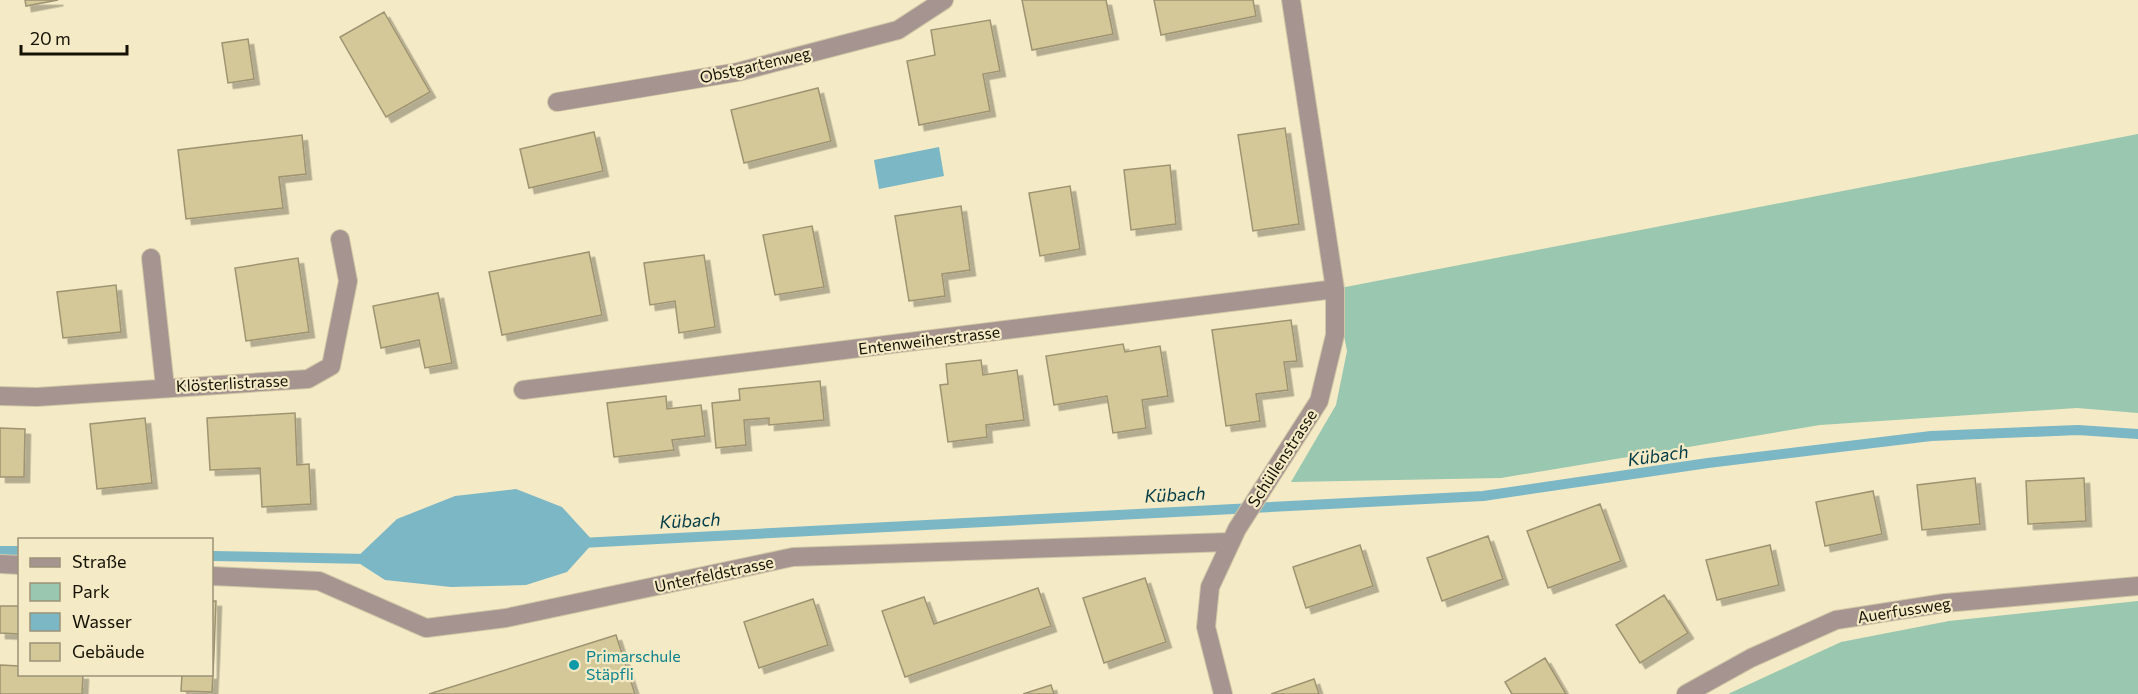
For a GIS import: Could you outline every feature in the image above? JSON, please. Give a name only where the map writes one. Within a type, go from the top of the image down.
[{"type":"street","name":"Obstgartenweg","points":[[557,102],[738,72],[898,30],[944,0]]},
{"type":"street","name":"Schüllenstrasse","points":[[1223,694],[1206,627],[1210,586],[1233,536],[1319,401],[1335,335],[1335,289],[1291,0]]},
{"type":"street","name":"Klösterlistrasse","points":[[0,396],[37,397],[308,379],[331,366],[348,281],[340,239]]},
{"type":"street","points":[[151,258],[165,387]]},
{"type":"street","name":"Entenweiherstrasse","points":[[523,390],[1335,289]]},
{"type":"street","name":"Unterfeldstrasse","points":[[213,576],[319,581],[426,628],[507,618],[793,557],[1233,536]]},
{"type":"street","points":[[0,564],[18,566]]},
{"type":"street","name":"Auerfussweg","points":[[1686,694],[1751,658],[1836,620],[1945,603],[2138,586]]},
{"type":"green space","points":[[2138,134],[2138,413],[2077,408],[1820,425],[1501,478],[1291,482],[1336,405],[1347,351],[1335,289]]},
{"type":"green space","points":[[2138,601],[2138,694],[1728,694],[1841,642],[1949,621]]},
{"type":"water","points":[[939,147],[944,176],[879,189],[874,160]]},
{"type":"water","points":[[516,489],[562,507],[594,542],[567,572],[526,585],[451,587],[385,580],[354,560],[397,519],[455,496]]},
{"type":"building","points":[[25,0],[58,0],[26,6]]},
{"type":"building","points":[[1022,0],[1106,0],[1113,34],[1032,50]]},
{"type":"building","points":[[1154,0],[1253,0],[1256,16],[1161,35]]},
{"type":"building","points":[[384,12],[430,92],[386,117],[340,37]]},
{"type":"building","points":[[990,20],[1000,71],[983,74],[990,111],[919,125],[907,61],[935,55],[931,30]]},
{"type":"building","points":[[248,39],[254,79],[228,83],[222,43]]},
{"type":"building","points":[[818,88],[831,141],[744,163],[731,110]]},
{"type":"building","points":[[1285,128],[1299,224],[1253,231],[1238,135]]},
{"type":"building","points":[[594,132],[603,171],[529,188],[520,149]]},
{"type":"building","points":[[302,135],[306,174],[279,177],[283,208],[186,219],[178,150]]},
{"type":"building","points":[[1170,165],[1176,224],[1131,230],[1124,170]]},
{"type":"building","points":[[1070,186],[1080,249],[1040,256],[1029,193]]},
{"type":"building","points":[[961,206],[970,270],[942,274],[945,296],[909,301],[895,216]]},
{"type":"building","points":[[812,226],[824,287],[775,295],[763,235]]},
{"type":"building","points":[[589,252],[602,315],[502,335],[489,272]]},
{"type":"building","points":[[704,255],[715,327],[679,333],[675,301],[650,305],[644,263]]},
{"type":"building","points":[[298,258],[309,332],[246,341],[235,268]]},
{"type":"building","points":[[116,285],[121,332],[63,338],[57,292]]},
{"type":"building","points":[[438,293],[452,363],[425,368],[419,340],[381,348],[373,306]]},
{"type":"building","points":[[1291,320],[1297,361],[1284,362],[1288,390],[1256,394],[1260,421],[1226,426],[1212,330]]},
{"type":"building","points":[[1123,344],[1125,352],[1160,346],[1168,396],[1142,400],[1146,428],[1113,433],[1107,396],[1054,405],[1046,356]]},
{"type":"building","points":[[981,360],[983,375],[1017,370],[1024,420],[986,425],[987,437],[948,442],[940,385],[948,384],[946,364]]},
{"type":"building","points":[[820,381],[824,420],[769,425],[769,418],[744,420],[746,445],[716,448],[712,403],[740,400],[739,389]]},
{"type":"building","points":[[666,396],[667,409],[701,405],[705,436],[672,440],[674,450],[614,457],[607,403]]},
{"type":"building","points":[[295,413],[297,465],[309,464],[311,504],[262,507],[260,468],[210,470],[207,418]]},
{"type":"building","points":[[145,418],[152,483],[97,489],[90,424]]},
{"type":"building","points":[[0,428],[25,429],[24,477],[0,477]]},
{"type":"building","points":[[1975,478],[1980,524],[1922,530],[1917,485]]},
{"type":"building","points":[[2084,478],[2086,521],[2028,524],[2026,481]]},
{"type":"building","points":[[1873,491],[1882,534],[1825,546],[1816,502]]},
{"type":"building","points":[[1600,504],[1621,561],[1548,588],[1527,531]]},
{"type":"building","points":[[1488,536],[1503,579],[1442,601],[1427,558]]},
{"type":"building","points":[[1360,545],[1373,586],[1306,608],[1293,567]]},
{"type":"building","points":[[1770,545],[1779,585],[1717,600],[1706,560]]},
{"type":"building","points":[[1145,578],[1166,642],[1104,663],[1083,598]]},
{"type":"building","points":[[1038,588],[1051,626],[905,677],[882,611],[924,597],[934,624]]},
{"type":"building","points":[[1664,595],[1688,633],[1640,663],[1616,625]]},
{"type":"building","points":[[813,599],[828,645],[759,668],[744,622]]},
{"type":"building","points":[[213,601],[216,601],[214,653]]},
{"type":"building","points":[[0,606],[18,606],[18,634],[0,633]]},
{"type":"building","name":"Primarschule Stäpfli","points":[[616,635],[635,694],[429,694]]},
{"type":"building","points":[[1545,658],[1566,694],[1512,694],[1505,682]]},
{"type":"building","points":[[0,665],[18,666],[18,676],[83,676],[82,694],[0,694]]},
{"type":"building","points":[[182,676],[213,676],[212,692],[181,691]]},
{"type":"building","points":[[1314,679],[1319,694],[1271,694]]},
{"type":"building","points":[[1051,685],[1054,694],[1023,694]]},
{"type":"waterway","name":"Kübach","points":[[581,543],[1483,496],[1708,463],[1931,436],[2078,430],[2138,434]]},
{"type":"waterway","name":"Kübach","points":[[0,551],[18,551]]},
{"type":"waterway","name":"Kübach","points":[[213,556],[368,559]]},
{"type":"place","name":"Primarschule Stäpfli","points":[[574,665]]}]
